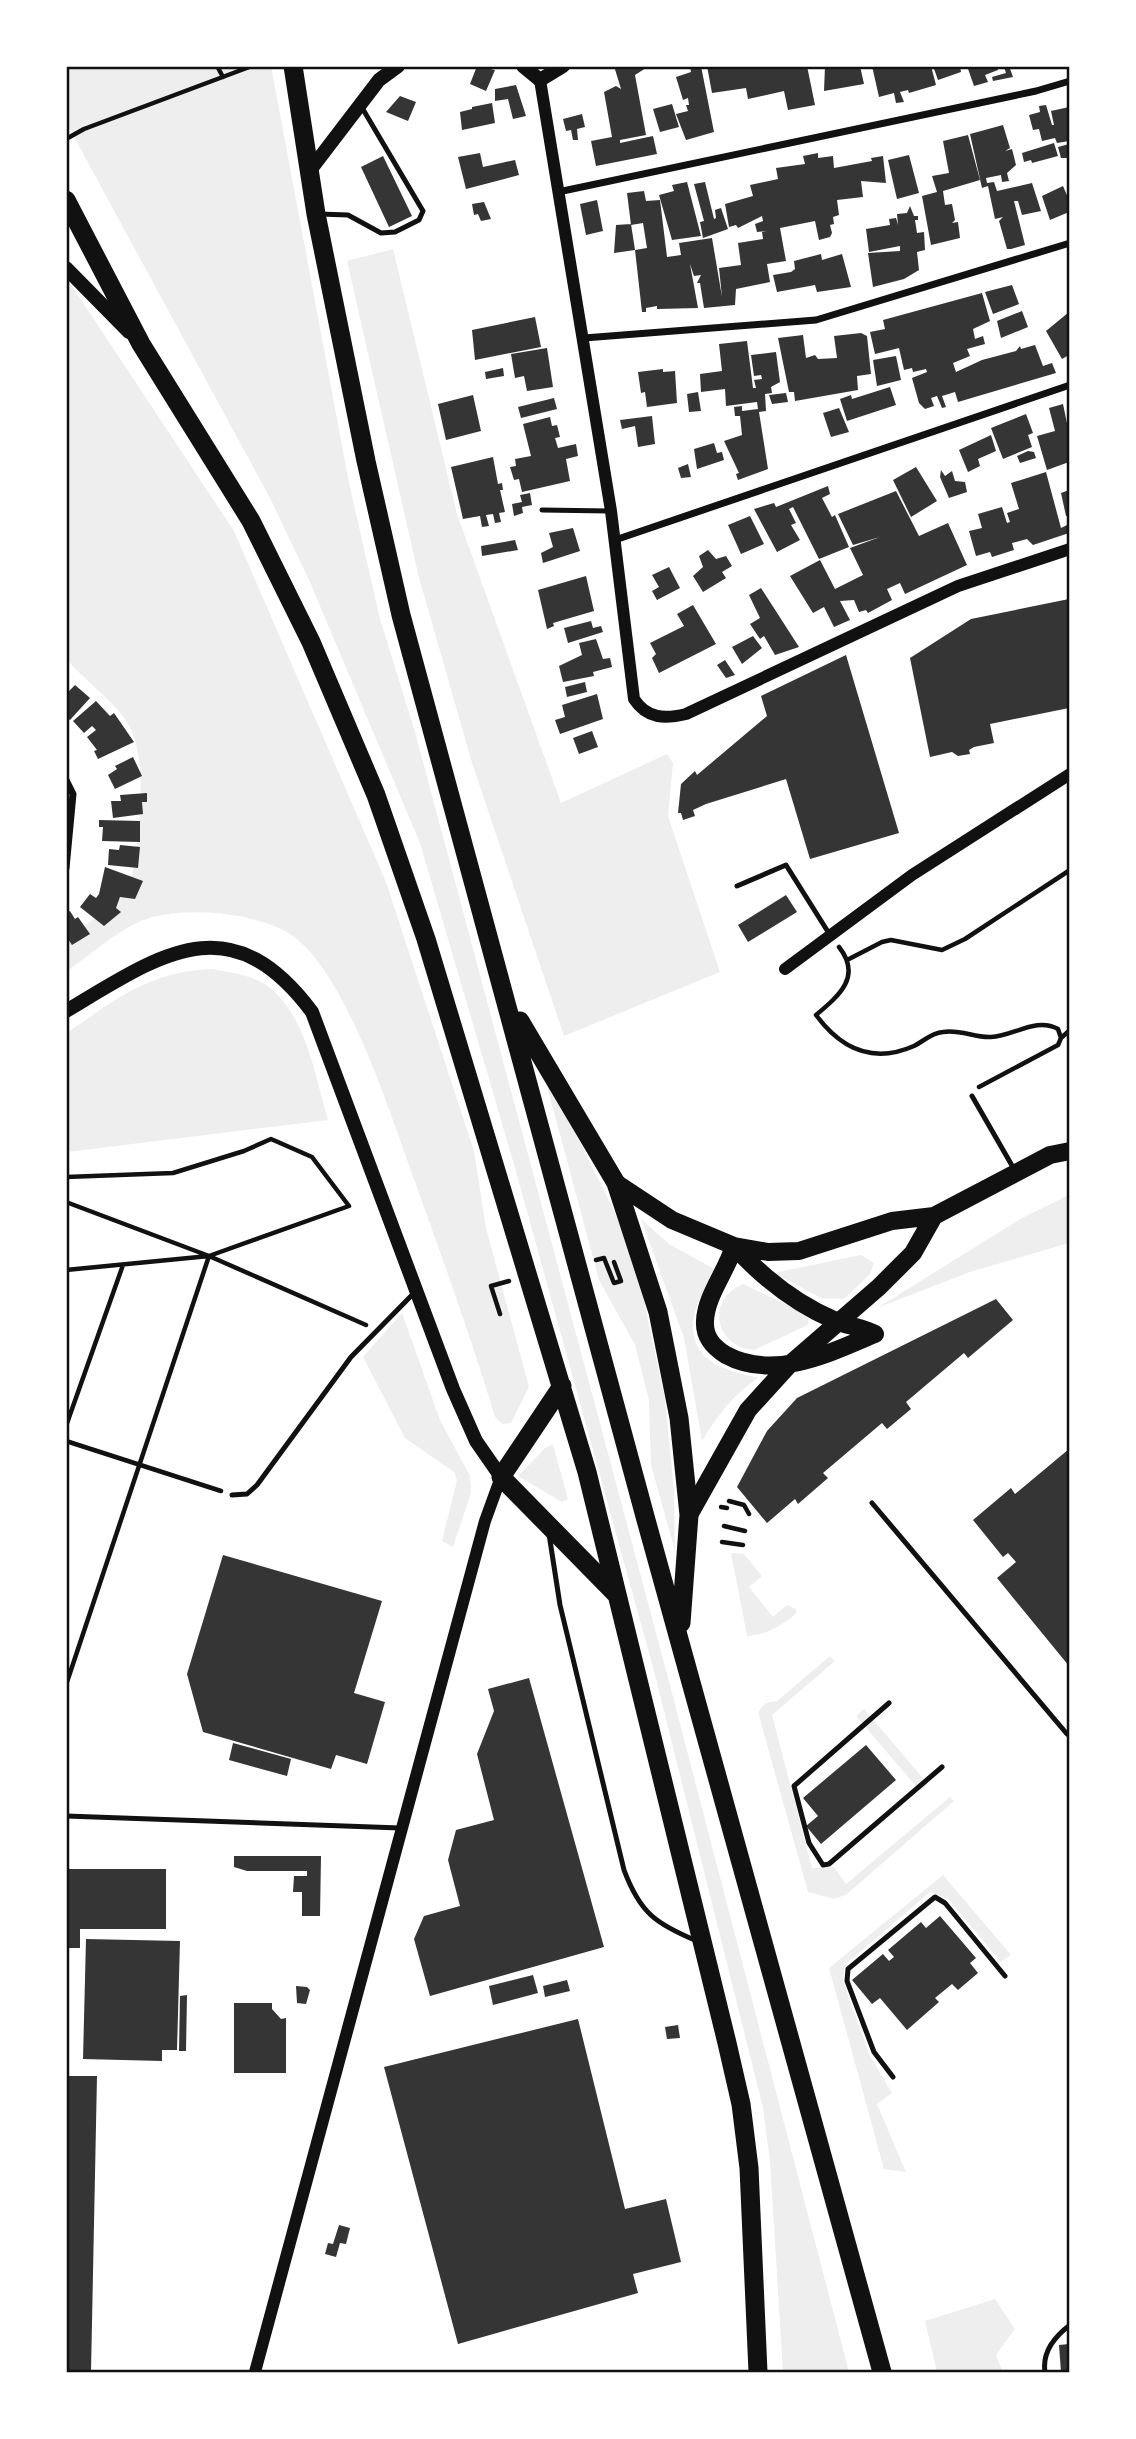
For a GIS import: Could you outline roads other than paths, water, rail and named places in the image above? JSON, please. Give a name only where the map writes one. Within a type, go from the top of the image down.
[{"type":"highway","points":[[293,66],[316,214],[366,461],[401,615],[882,2372]]},
{"type":"highway","points":[[66,200],[141,344],[251,521],[311,642],[376,795],[426,939],[562,1386],[619,1597],[741,2104],[749,2168],[758,2372]]},
{"type":"highway","points":[[507,999],[616,1183],[658,1312],[679,1418],[689,1515],[680,1638]]},
{"type":"highway","points":[[562,1386],[501,1477],[619,1597]]},
{"type":"main road","points":[[308,173],[379,80],[398,66]]},
{"type":"main road","points":[[523,66],[540,80],[563,66]]},
{"type":"main road","points":[[66,268],[141,344]]},
{"type":"main road","points":[[66,1011],[151,960],[179,950],[225,950],[275,969],[312,1012],[415,1292],[476,1441],[501,1477]]},
{"type":"main road","points":[[616,1183],[672,1220],[734,1246],[768,1252],[799,1251],[892,1221],[934,1216],[1050,1155],[1069,1151]]},
{"type":"main road","points":[[689,1515],[748,1410],[789,1365],[913,1253],[934,1216]]},
{"type":"main road","points":[[734,1246],[761,1275],[780,1290],[838,1322],[859,1326],[875,1334],[789,1365],[760,1366],[736,1360],[715,1349],[706,1335],[709,1303],[734,1246]]},
{"type":"street","points":[[540,80],[611,511],[634,699],[648,713],[658,717],[686,714],[958,586],[1069,549]]},
{"type":"street","points":[[558,192],[1036,91],[1069,81]]},
{"type":"street","points":[[584,338],[816,320],[1069,243]]},
{"type":"street","points":[[615,540],[1069,385]]},
{"type":"street","points":[[785,969],[912,875],[1069,774]]},
{"type":"street","points":[[66,780],[73,794],[66,868]]},
{"type":"street","points":[[255,2372],[400,1828],[485,1521],[501,1477]]},
{"type":"lane","points":[[316,214],[348,215],[380,233],[395,232],[419,220],[423,211],[360,104]]},
{"type":"lane","points":[[542,510],[611,511]]},
{"type":"lane","points":[[737,886],[786,865],[830,935]]},
{"type":"lane","points":[[972,1096],[1015,1172]]},
{"type":"lane","points":[[232,1495],[247,1494],[257,1485],[351,1357],[415,1292]]},
{"type":"lane","points":[[872,1503],[1067,1734]]},
{"type":"lane","points":[[547,1522],[560,1605],[621,1857],[633,1895],[649,1916],[667,1929],[703,1944]]},
{"type":"lane","points":[[888,1703],[794,1786],[809,1843],[823,1865],[829,1864],[942,1767]]},
{"type":"lane","points":[[66,1816],[400,1828]]},
{"type":"lane","points":[[893,2077],[874,2052],[847,1980],[848,1969],[935,1896],[946,1903],[1006,1976]]},
{"type":"lane","points":[[1045,2372],[1044,2364],[1053,2338],[1069,2325]]}]
